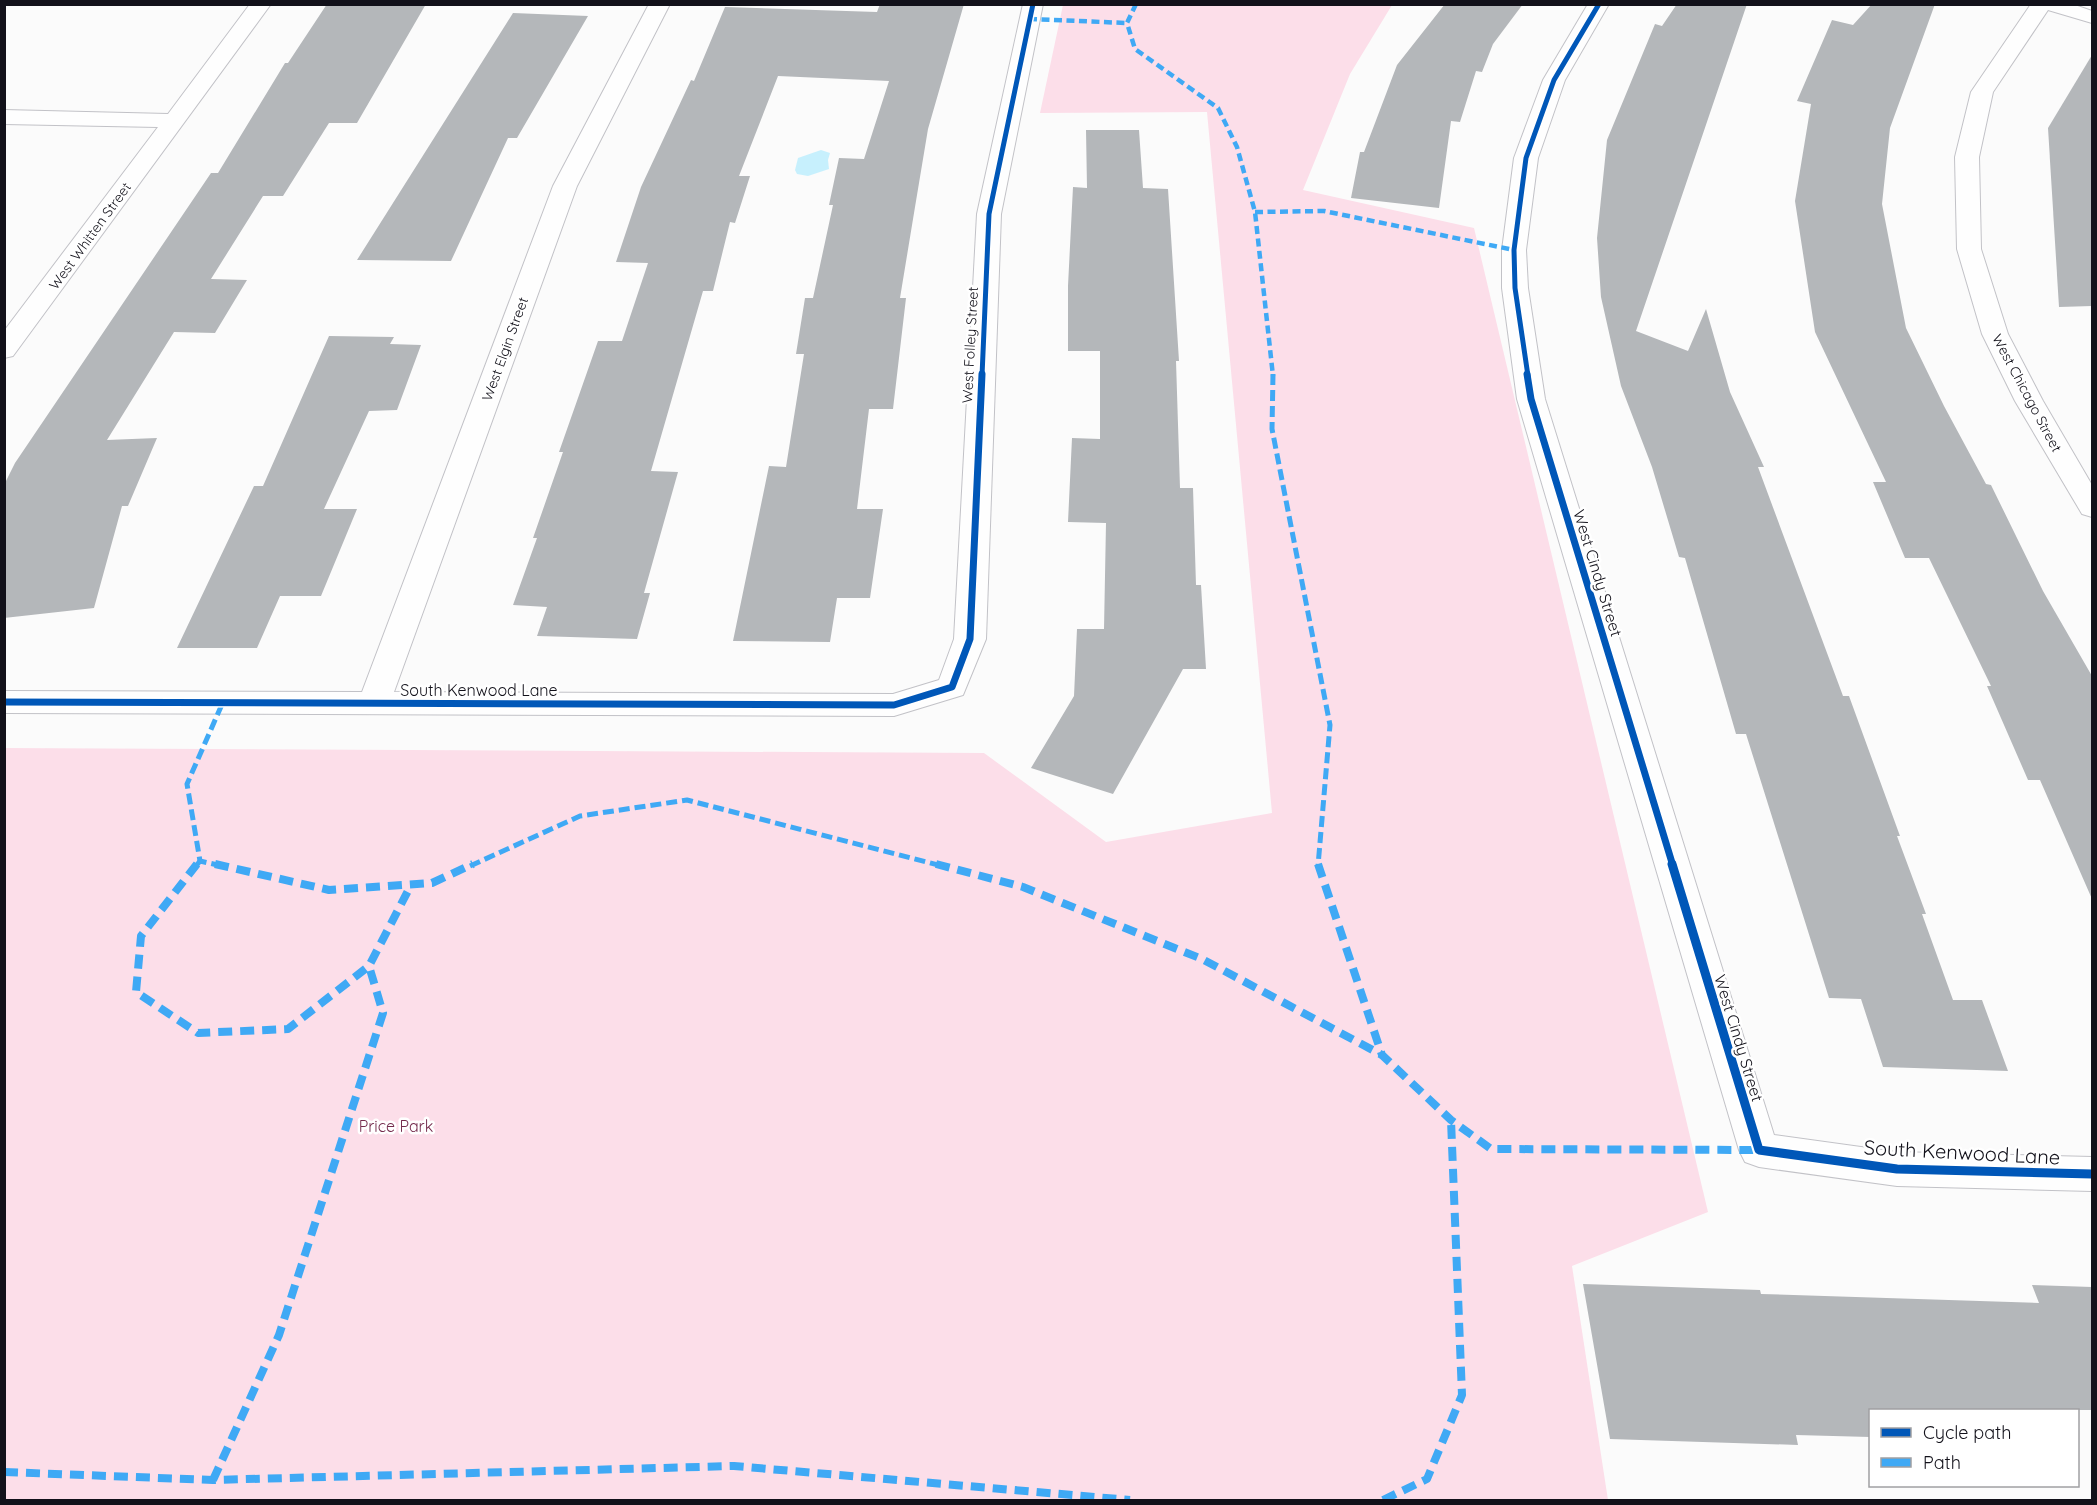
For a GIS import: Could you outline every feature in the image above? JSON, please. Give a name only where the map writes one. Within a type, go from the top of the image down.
[{"type":"street","name":"West Whitten Street","points":[[4,350],[261,4]]},
{"type":"street","name":"West Elgin Street","points":[[374,704],[565,186],[660,4]]},
{"type":"street","name":"West Folley Street","points":[[952,687],[970,639],[989,214],[1032,4]]},
{"type":"street","name":"West Cindy Street","points":[[1599,4],[1554,80],[1526,158],[1514,250],[1515,288],[1531,399],[1759,1150]]},
{"type":"street","name":"West Chicago Street","points":[[2042,4],[1982,92],[1967,157],[1969,249],[1995,334],[2029,401],[2092,508]]},
{"type":"street","points":[[2049,4],[2092,17]]},
{"type":"street","points":[[4,117],[175,121]]},
{"type":"street","name":"South Kenwood Lane","points":[[4,702],[894,705],[952,687]]},
{"type":"street","name":"South Kenwood Lane","points":[[1759,1150],[1897,1169],[2092,1174]]},
{"type":"green space","name":"Price Park","points":[[1063,5],[1392,5],[1350,74],[1303,190],[1474,228],[1708,1212],[1572,1266],[1608,1500],[5,1500],[5,748],[984,753],[1106,842],[1272,813],[1207,112],[1040,113]]},
{"type":"water","points":[[821,150],[830,153],[829,169],[808,176],[797,174],[795,170],[798,158]]},
{"type":"building","points":[[327,4],[426,4],[357,123],[329,123],[283,196],[263,196],[211,279],[247,280],[215,333],[174,332],[107,440],[157,438],[128,506],[122,506],[94,608],[4,618],[4,485],[15,463],[211,173],[218,173],[285,63],[288,63]]},
{"type":"building","points":[[880,4],[964,4],[928,129],[900,298],[906,298],[893,409],[869,409],[857,509],[883,509],[870,598],[837,598],[830,642],[733,641],[769,466],[786,467],[804,354],[796,354],[805,298],[813,298],[833,205],[829,205],[839,158],[864,159],[889,81],[778,76],[739,176],[750,176],[735,223],[730,222],[713,291],[703,291],[651,471],[678,472],[644,593],[650,593],[637,639],[537,636],[547,607],[513,605],[537,538],[533,538],[563,452],[559,452],[598,341],[622,341],[648,263],[616,262],[641,187],[691,80],[694,81],[725,7],[877,12]]},
{"type":"building","points":[[1445,4],[1523,4],[1493,44],[1482,72],[1476,71],[1460,122],[1451,121],[1439,208],[1351,198],[1360,152],[1364,152],[1397,65]]},
{"type":"building","points":[[1677,4],[1747,4],[1636,331],[1688,351],[1706,309],[1730,392],[1764,467],[1758,467],[1843,696],[1849,696],[1900,836],[1897,836],[1926,914],[1922,914],[1953,1000],[1982,1000],[2008,1071],[1883,1067],[1861,999],[1829,998],[1746,734],[1736,734],[1685,558],[1679,557],[1652,467],[1621,386],[1601,297],[1597,238],[1607,140],[1655,24],[1662,26]]},
{"type":"building","points":[[1872,4],[1935,4],[1890,128],[1882,204],[1906,328],[1944,406],[1986,484],[1991,485],[2043,591],[2092,676],[2092,899],[2040,780],[2028,780],[1987,686],[1991,686],[1929,558],[1905,558],[1873,482],[1886,482],[1815,332],[1795,201],[1811,104],[1797,101],[1832,20],[1853,25]]},
{"type":"building","points":[[513,13],[588,16],[517,138],[508,138],[451,261],[357,260]]},
{"type":"building","points":[[2092,55],[2092,306],[2059,307],[2048,128]]},
{"type":"building","points":[[1086,130],[1139,130],[1143,188],[1168,189],[1179,361],[1176,361],[1180,488],[1193,488],[1196,585],[1201,585],[1206,669],[1183,669],[1113,794],[1031,768],[1074,696],[1077,629],[1104,629],[1106,523],[1068,522],[1072,438],[1100,439],[1100,351],[1068,351],[1068,286],[1073,187],[1087,188]]},
{"type":"building","points":[[329,336],[394,337],[390,344],[421,345],[397,410],[369,411],[324,509],[357,509],[321,596],[280,596],[257,648],[177,648],[254,486],[263,486]]},
{"type":"building","points":[[1583,1284],[1760,1290],[1761,1294],[2039,1303],[2032,1285],[2092,1287],[2092,1410],[1869,1409],[1869,1437],[1796,1435],[1798,1445],[1610,1439]]},
{"type":"marked path","points":[[1136,4],[1127,23],[1135,49],[1218,108],[1237,147],[1255,212],[1273,359],[1272,429],[1330,725],[1318,869],[1382,1055],[1451,1120],[1491,1149],[1759,1150]]},
{"type":"marked path","points":[[1029,19],[1127,23]]},
{"type":"marked path","points":[[1255,212],[1324,211],[1514,250]]},
{"type":"marked path","points":[[223,702],[187,784],[200,861],[329,890],[432,883],[580,816],[687,800],[1023,887],[1202,959],[1382,1055]]},
{"type":"marked path","points":[[200,861],[141,936],[136,992],[198,1033],[288,1029],[369,966],[411,885]]},
{"type":"marked path","points":[[213,1480],[279,1335],[383,1013],[369,966]]},
{"type":"marked path","points":[[1383,1500],[1427,1479],[1462,1395],[1451,1120]]},
{"type":"marked path","points":[[4,1472],[213,1480],[734,1466],[1130,1500]]},
{"type":"cycle path","points":[[4,702],[894,705],[952,687],[970,639],[989,214],[1033,4]]},
{"type":"cycle path","points":[[1599,4],[1554,80],[1526,158],[1514,250],[1515,288],[1531,399],[1759,1150],[1897,1169],[2092,1174]]}]
